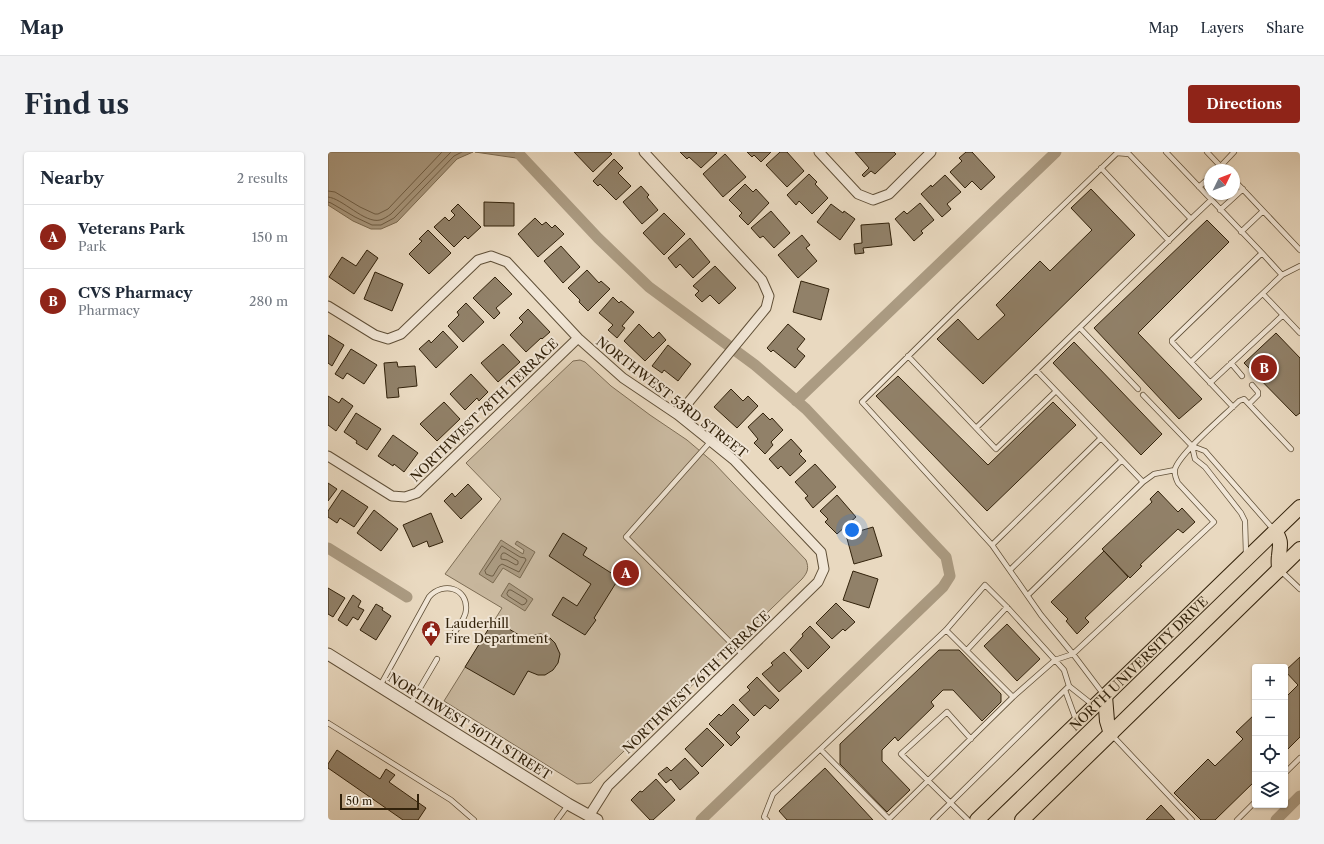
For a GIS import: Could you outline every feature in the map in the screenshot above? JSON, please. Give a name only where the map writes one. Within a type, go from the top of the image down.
[{"type":"main road","name":"NORTH UNIVERSITY DRIVE","points":[[977,820],[1300,507]]},
{"type":"main road","points":[[1275,531],[1280,539],[1281,545],[1278,557],[1279,570]]},
{"type":"main road","points":[[1022,820],[1279,570],[1298,554]]},
{"type":"main road","points":[[1105,696],[1107,721],[1111,734]]},
{"type":"street","points":[[644,152],[762,280],[769,296],[766,308],[678,415]]},
{"type":"street","points":[[819,152],[858,194],[873,200],[889,194],[931,152]]},
{"type":"street","name":"NORTHWEST 53RD STREET","points":[[328,306],[375,335],[388,339],[401,334],[478,260],[490,256],[507,262],[578,338],[623,378],[678,415],[734,460],[821,552],[824,569]]},
{"type":"street","name":"NORTHWEST 78TH TERRACE","points":[[328,456],[392,496],[404,497],[418,493],[578,338]]},
{"type":"street","name":"NORTHWEST 76TH TERRACE","points":[[593,819],[608,786],[818,582],[824,569]]},
{"type":"street","name":"NORTHWEST 50TH STREET","points":[[328,654],[593,819]]},
{"type":"lane","points":[[1166,152],[1204,192]]},
{"type":"lane","points":[[1207,152],[1217,164]]},
{"type":"lane","points":[[1225,164],[1234,152]]},
{"type":"lane","points":[[1105,696],[1041,615],[992,545],[862,402],[1117,153],[1129,154],[1192,219]]},
{"type":"lane","points":[[1101,168],[1169,241]]},
{"type":"lane","points":[[1199,187],[1204,182]]},
{"type":"lane","points":[[1240,187],[1300,250]]},
{"type":"lane","points":[[1220,210],[1243,190]]},
{"type":"lane","points":[[976,428],[1211,200],[1282,276]]},
{"type":"lane","points":[[1241,232],[1263,211]]},
{"type":"lane","points":[[1233,407],[1172,342],[1172,340],[1262,253]]},
{"type":"lane","points":[[1191,362],[1282,276],[1300,266]]},
{"type":"lane","points":[[1263,294],[1300,333]]},
{"type":"lane","points":[[1210,383],[1283,314]]},
{"type":"lane","points":[[1080,328],[1138,389]]},
{"type":"lane","points":[[908,356],[996,449],[1056,392]]},
{"type":"lane","points":[[1231,363],[1242,376]]},
{"type":"lane","points":[[1036,370],[1143,482]]},
{"type":"lane","points":[[1249,404],[1258,394],[1252,385]]},
{"type":"lane","points":[[1143,395],[1192,446],[1205,451],[1275,531]]},
{"type":"lane","points":[[821,750],[889,819],[1013,697],[1055,660],[1073,654],[1214,522],[1178,483],[1175,476],[1175,470],[1180,460],[1192,446],[1239,401],[1244,399],[1291,449]]},
{"type":"lane","points":[[992,545],[1101,438]]},
{"type":"lane","points":[[711,441],[626,537],[743,655]]},
{"type":"lane","points":[[1192,446],[1195,459],[1205,467],[1241,512],[1245,521],[1247,559]]},
{"type":"lane","points":[[1010,570],[1122,460]]},
{"type":"lane","points":[[1028,595],[1143,482],[1154,474],[1175,470]]},
{"type":"lane","points":[[1279,570],[1300,589]]},
{"type":"lane","points":[[764,819],[773,794],[946,630],[985,585],[1064,670],[1067,688],[1077,723]]},
{"type":"lane","points":[[380,686],[429,597],[434,591],[440,588],[455,590],[463,596],[465,603],[466,611],[453,635]]},
{"type":"lane","points":[[967,650],[1007,607]]},
{"type":"lane","points":[[946,630],[1013,697]]},
{"type":"lane","points":[[410,705],[437,659]]},
{"type":"lane","points":[[1067,688],[1094,706]]},
{"type":"lane","points":[[932,820],[1067,688]]},
{"type":"lane","points":[[968,820],[901,754],[947,712],[971,739]]},
{"type":"lane","points":[[328,723],[452,800],[474,820]]},
{"type":"lane","points":[[1111,734],[1192,820]]},
{"type":"lane","points":[[1286,772],[1300,758]]},
{"type":"lane","points":[[557,820],[568,804]]},
{"type":"lane","points":[[1237,820],[1252,805]]},
{"type":"shaded area","points":[[580,360],[585,362],[611,386],[687,440],[713,462],[806,560],[808,568],[802,579],[591,783],[577,784],[444,701],[502,608],[445,574],[501,499],[466,463],[573,361]]},
{"type":"water","points":[[328,152],[473,152],[457,159],[397,222],[381,229],[371,229],[353,221],[328,205]]},
{"type":"water","points":[[475,152],[523,152],[516,158]]},
{"type":"water","points":[[501,540],[523,554],[524,550],[515,544],[517,541],[535,552],[520,578],[503,568],[493,583],[479,574]]},
{"type":"water","points":[[509,583],[533,599],[525,611],[501,596]]},
{"type":"building","points":[[574,152],[610,152],[612,154],[593,172]]},
{"type":"building","points":[[680,152],[717,153],[701,168],[689,157],[687,159]]},
{"type":"building","points":[[747,152],[771,152],[761,162],[754,155],[752,157]]},
{"type":"building","points":[[780,152],[787,152],[804,171],[787,187],[766,165]]},
{"type":"building","points":[[855,152],[894,152],[896,154],[875,174],[871,171],[864,177],[862,175],[869,168]]},
{"type":"building","points":[[966,152],[972,152],[995,177],[981,190],[972,181],[965,188],[950,172],[962,161],[959,158]]},
{"type":"building","points":[[725,154],[746,177],[723,197],[703,174]]},
{"type":"building","points":[[614,159],[623,168],[618,173],[631,186],[616,200],[600,184],[598,186],[593,181]]},
{"type":"building","points":[[809,174],[817,182],[815,184],[828,198],[812,214],[799,201],[796,205],[787,195]]},
{"type":"building","points":[[945,175],[961,192],[947,204],[951,209],[942,217],[921,194],[931,185],[932,187]]},
{"type":"building","points":[[745,184],[753,192],[756,189],[769,203],[748,225],[739,216],[742,213],[729,200]]},
{"type":"building","points":[[641,186],[649,195],[647,197],[658,210],[642,224],[623,202]]},
{"type":"building","points":[[1091,189],[1135,235],[983,384],[937,339],[958,319],[978,340],[1005,315],[996,305],[1040,261],[1050,271],[1092,230],[1071,208]]},
{"type":"building","points":[[484,202],[514,203],[514,226],[484,226]]},
{"type":"building","points":[[920,203],[934,220],[921,231],[923,233],[914,241],[895,219],[904,211],[907,214]]},
{"type":"building","points":[[458,204],[481,227],[468,239],[465,236],[454,247],[434,227],[445,217],[449,221],[455,215],[451,211]]},
{"type":"building","points":[[831,204],[843,213],[844,211],[855,219],[840,240],[817,222]]},
{"type":"building","points":[[771,211],[790,233],[774,248],[763,236],[760,238],[751,228]]},
{"type":"building","points":[[664,213],[685,234],[664,255],[643,233]]},
{"type":"building","points":[[535,218],[542,225],[546,222],[552,228],[555,225],[564,234],[538,257],[518,234]]},
{"type":"building","points":[[1207,220],[1229,242],[1138,333],[1202,399],[1179,419],[1094,328]]},
{"type":"building","points":[[889,223],[892,245],[863,248],[864,253],[855,254],[854,244],[862,243],[861,225]]},
{"type":"building","points":[[428,230],[451,253],[429,274],[409,254],[422,241],[419,239]]},
{"type":"building","points":[[802,235],[810,245],[806,248],[817,261],[798,278],[778,255]]},
{"type":"building","points":[[690,238],[710,262],[693,278],[680,264],[676,268],[668,258]]},
{"type":"building","points":[[561,246],[580,267],[563,283],[544,261]]},
{"type":"building","points":[[367,250],[378,258],[354,294],[329,277],[342,257],[356,266]]},
{"type":"building","points":[[715,266],[736,288],[719,304],[710,295],[702,302],[695,295],[699,291],[693,286]]},
{"type":"building","points":[[587,270],[599,283],[601,281],[610,289],[588,311],[568,288]]},
{"type":"building","points":[[375,272],[403,284],[392,311],[364,299]]},
{"type":"building","points":[[495,277],[512,294],[496,308],[500,313],[494,319],[473,298]]},
{"type":"building","points":[[801,281],[829,289],[821,320],[793,312]]},
{"type":"building","points":[[613,297],[619,303],[621,301],[634,312],[622,326],[625,328],[617,338],[608,330],[613,325],[599,313]]},
{"type":"building","points":[[466,303],[484,322],[463,342],[448,326],[459,315],[457,312]]},
{"type":"building","points":[[528,309],[550,332],[526,352],[510,335],[523,322],[519,318]]},
{"type":"building","points":[[639,324],[653,338],[659,332],[666,340],[645,361],[624,341]]},
{"type":"building","points":[[788,324],[805,339],[797,349],[805,356],[795,368],[773,350],[771,352],[767,348]]},
{"type":"building","points":[[443,331],[458,347],[436,368],[419,349],[429,340],[431,343]]},
{"type":"building","points":[[1276,333],[1300,358],[1300,413],[1296,416],[1244,363]]},
{"type":"building","points":[[328,335],[344,345],[332,366],[328,363]]},
{"type":"building","points":[[1074,342],[1162,434],[1141,455],[1053,363]]},
{"type":"building","points":[[503,344],[520,362],[498,382],[481,363]]},
{"type":"building","points":[[668,345],[691,364],[678,381],[664,370],[662,373],[652,366]]},
{"type":"building","points":[[351,349],[377,365],[364,384],[347,373],[343,379],[335,374]]},
{"type":"building","points":[[397,362],[398,367],[415,366],[417,386],[398,388],[399,397],[387,398],[384,363]]},
{"type":"building","points":[[471,374],[488,392],[479,401],[477,398],[465,410],[450,394]]},
{"type":"building","points":[[898,376],[988,465],[1053,402],[1076,425],[987,511],[876,396]]},
{"type":"building","points":[[731,389],[743,401],[748,396],[758,406],[737,428],[714,407]]},
{"type":"building","points":[[328,396],[339,403],[342,398],[353,406],[336,431],[328,425]]},
{"type":"building","points":[[444,402],[460,419],[437,441],[420,424]]},
{"type":"building","points":[[356,413],[381,429],[367,450],[356,443],[357,441],[344,432]]},
{"type":"building","points":[[763,413],[770,420],[772,418],[783,430],[771,442],[773,445],[765,454],[754,443],[758,439],[748,427]]},
{"type":"building","points":[[393,435],[418,453],[404,472],[394,464],[393,466],[378,456]]},
{"type":"building","points":[[791,439],[802,451],[799,454],[806,461],[790,476],[781,466],[778,469],[769,459]]},
{"type":"building","points":[[815,464],[836,487],[813,508],[805,498],[808,496],[795,482]]},
{"type":"building","points":[[328,483],[337,489],[328,501]]},
{"type":"building","points":[[468,484],[482,499],[461,519],[444,501],[452,493],[455,497]]},
{"type":"building","points":[[342,490],[368,507],[354,527],[340,518],[337,523],[328,517],[328,511]]},
{"type":"building","points":[[1158,491],[1178,512],[1182,508],[1195,522],[1183,533],[1178,529],[1140,565],[1142,566],[1130,578],[1102,549],[1152,502],[1150,499]]},
{"type":"building","points":[[837,495],[856,517],[837,534],[825,522],[828,519],[820,511]]},
{"type":"building","points":[[374,510],[398,529],[381,551],[357,533]]},
{"type":"building","points":[[431,513],[443,542],[429,547],[427,541],[413,547],[403,525]]},
{"type":"building","points":[[873,527],[882,556],[854,564],[846,535]]},
{"type":"building","points":[[563,533],[587,548],[583,555],[619,578],[594,618],[596,620],[585,635],[552,615],[563,597],[577,606],[591,584],[549,556]]},
{"type":"building","points":[[1104,551],[1128,577],[1085,618],[1089,622],[1077,634],[1066,621],[1068,619],[1051,602]]},
{"type":"building","points":[[853,571],[878,579],[869,608],[843,600]]},
{"type":"building","points":[[328,588],[345,598],[333,617],[328,614]]},
{"type":"building","points":[[353,595],[361,601],[358,607],[364,610],[358,620],[353,617],[347,626],[338,620]]},
{"type":"building","points":[[836,603],[855,622],[845,631],[843,629],[832,639],[816,623]]},
{"type":"building","points":[[376,604],[383,608],[382,610],[391,616],[376,640],[360,630]]},
{"type":"building","points":[[494,620],[524,638],[541,634],[549,637],[555,643],[560,654],[558,663],[553,670],[545,675],[538,675],[528,671],[514,695],[465,667]]},
{"type":"building","points":[[1007,624],[1040,659],[1017,681],[984,646]]},
{"type":"building","points":[[810,626],[830,647],[808,669],[790,650]]},
{"type":"building","points":[[939,650],[959,650],[1001,694],[1001,702],[982,721],[953,690],[943,690],[931,702],[934,706],[898,741],[895,737],[882,750],[882,761],[910,790],[887,812],[840,764],[840,744]]},
{"type":"building","points":[[784,652],[802,671],[779,692],[762,674],[773,665],[771,663]]},
{"type":"building","points":[[1300,657],[1300,737],[1288,749],[1288,695],[1298,685],[1288,674],[1288,668]]},
{"type":"building","points":[[757,677],[779,700],[770,709],[765,705],[754,716],[739,700],[750,690],[747,687]]},
{"type":"building","points":[[733,704],[749,720],[736,733],[740,737],[731,746],[709,724],[719,714],[721,716]]},
{"type":"building","points":[[1252,717],[1252,784],[1215,820],[1201,820],[1174,793],[1208,759],[1215,766],[1243,739],[1236,732]]},
{"type":"building","points":[[707,728],[724,745],[702,767],[685,749]]},
{"type":"building","points":[[337,750],[380,779],[386,769],[395,775],[389,782],[426,808],[418,820],[403,820],[328,768],[328,764]]},
{"type":"building","points":[[685,758],[699,773],[680,790],[671,779],[666,783],[658,774],[667,767],[671,771]]},
{"type":"building","points":[[825,768],[873,820],[787,820],[779,811]]},
{"type":"building","points":[[656,779],[675,800],[653,820],[650,820],[631,800]]},
{"type":"building","points":[[1161,805],[1175,820],[1146,820]]},
{"type":"waterway","points":[[796,401],[1056,152]]},
{"type":"waterway","points":[[520,155],[598,238],[649,287],[755,365],[806,409],[946,557],[950,576],[943,587],[701,820]]},
{"type":"waterway","points":[[328,548],[407,597]]},
{"type":"waterway","points":[[1276,820],[1300,796]]},
{"type":"place","name":"CVS Pharmacy","points":[[1264,368]]},
{"type":"place","name":"Veterans Park","points":[[626,573]]},
{"type":"place","name":"Lauderhill Fire Department","points":[[431,647]]}]
